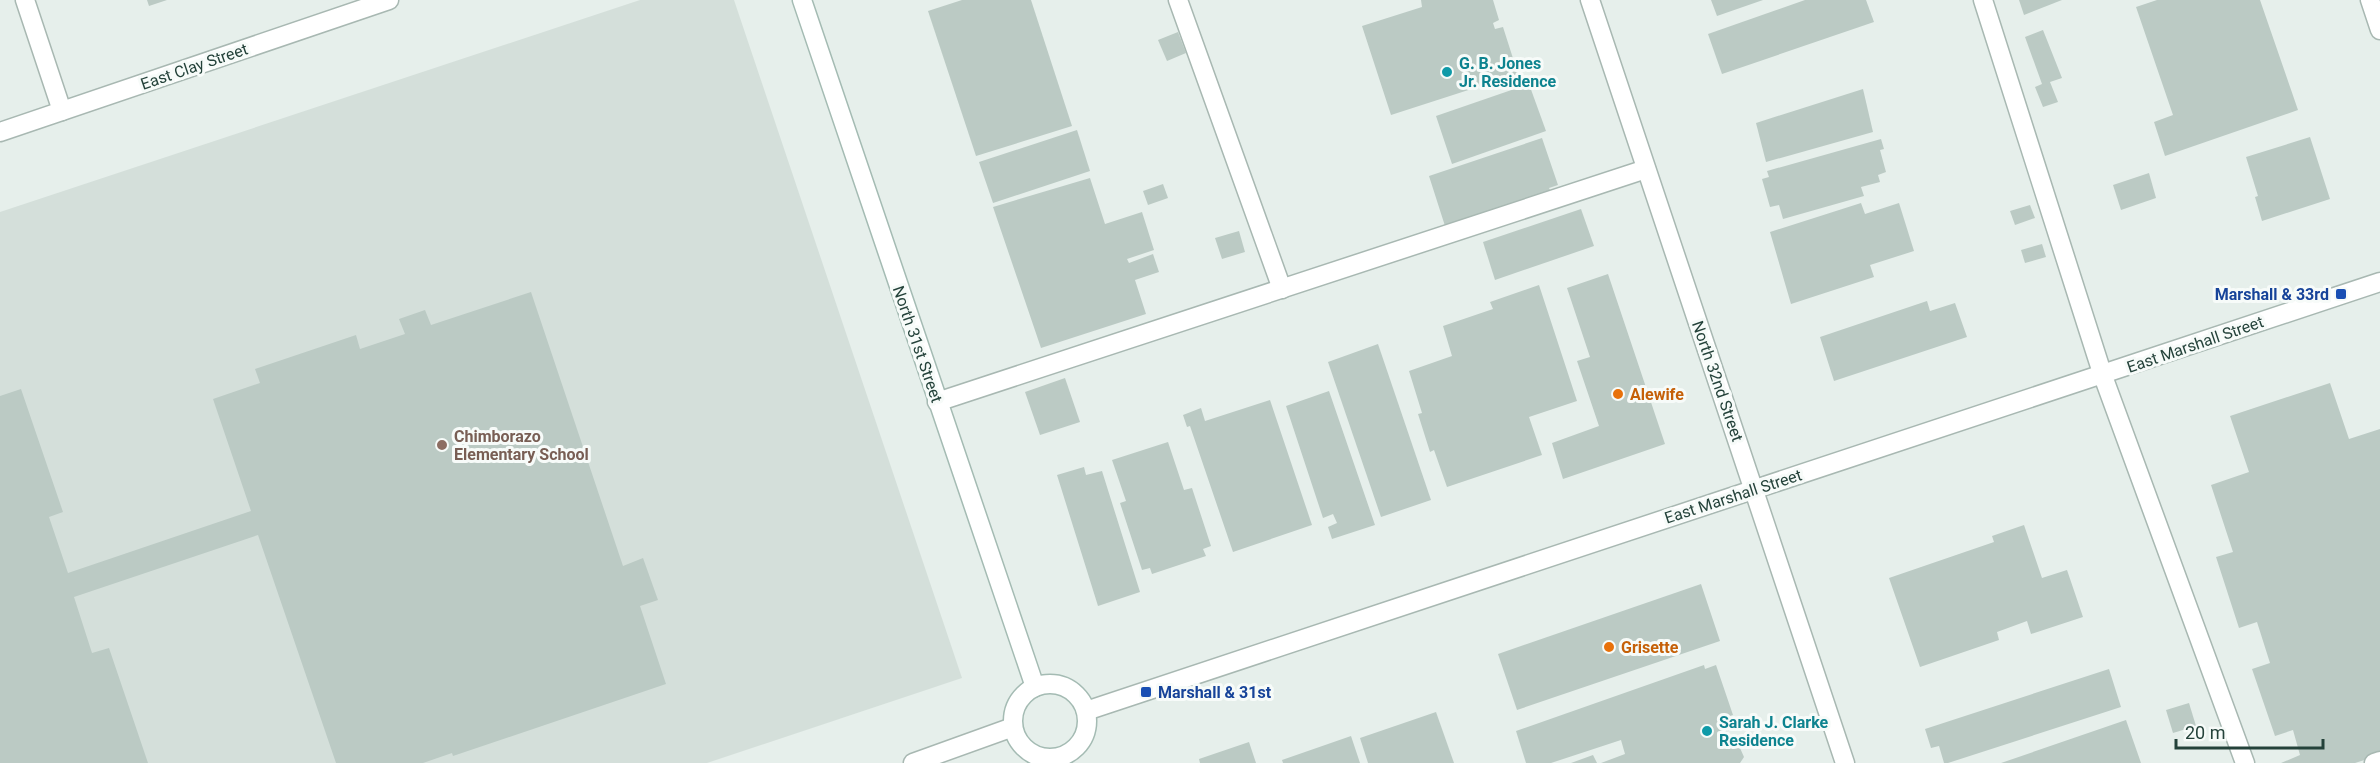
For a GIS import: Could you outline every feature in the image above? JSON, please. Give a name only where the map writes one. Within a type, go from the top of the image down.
[{"type":"street","points":[[25,0],[62,111]]},
{"type":"street","name":"East Clay Street","points":[[0,132],[389,0]]},
{"type":"street","name":"North 31st Street","points":[[802,0],[1035,687]]},
{"type":"street","points":[[1178,0],[1282,290]]},
{"type":"street","name":"North 32nd Street","points":[[1590,0],[1845,763]]},
{"type":"street","points":[[1983,0],[2103,376],[2245,763]]},
{"type":"street","points":[[2370,0],[2380,30]]},
{"type":"street","points":[[937,402],[1646,170]]},
{"type":"street","name":"East Marshall Street","points":[[1086,711],[2103,376],[2380,282]]},
{"type":"street","points":[[1060,685],[1071,690],[1080,699],[1086,711],[1088,723],[1079,746],[1059,761],[1040,757],[1024,749],[1013,727],[1017,703],[1025,693],[1035,687],[1060,685]]},
{"type":"street","points":[[913,763],[1013,727]]},
{"type":"street","points":[[2374,763],[2380,761]]},
{"type":"shaded area","name":"Chimborazo Elementary School","points":[[640,0],[734,0],[962,678],[707,763],[0,763],[0,212]]},
{"type":"building","points":[[147,0],[167,0],[149,6]]},
{"type":"building","points":[[962,0],[1031,0],[1072,126],[976,156],[928,11]]},
{"type":"building","points":[[1421,0],[1493,0],[1499,20],[1493,23],[1495,29],[1503,27],[1518,74],[1391,115],[1362,26],[1422,7]]},
{"type":"building","points":[[1711,0],[1763,0],[1717,16]]},
{"type":"building","points":[[1805,0],[1866,0],[1874,22],[1722,74],[1708,34]]},
{"type":"building","points":[[2019,0],[2062,0],[2024,15]]},
{"type":"building","points":[[2157,0],[2260,0],[2298,110],[2165,156],[2154,122],[2173,115],[2136,7]]},
{"type":"building","points":[[2043,30],[2062,78],[2050,82],[2058,102],[2043,107],[2035,87],[2042,84],[2025,37]]},
{"type":"building","points":[[1178,32],[1186,53],[1167,61],[1158,40]]},
{"type":"building","points":[[1529,84],[1546,131],[1452,164],[1436,116]]},
{"type":"building","points":[[1863,89],[1873,132],[1766,162],[1756,123]]},
{"type":"building","points":[[1077,130],[1090,171],[993,203],[979,162]]},
{"type":"building","points":[[2310,137],[2330,199],[2262,221],[2255,197],[2258,196],[2246,157]]},
{"type":"building","points":[[1542,138],[1558,185],[1549,188],[1550,190],[1445,226],[1429,176]]},
{"type":"building","points":[[1881,139],[1884,149],[1880,150],[1886,172],[1878,175],[1880,182],[1861,187],[1864,196],[1783,219],[1779,205],[1770,207],[1762,179],[1769,177],[1767,171]]},
{"type":"building","points":[[2149,173],[2156,198],[2121,210],[2113,185]]},
{"type":"building","points":[[1090,178],[1105,224],[1142,212],[1154,250],[1127,259],[1129,263],[1153,254],[1159,272],[1135,280],[1146,314],[1041,348],[993,207]]},
{"type":"building","points":[[1163,184],[1168,198],[1148,205],[1143,191]]},
{"type":"building","points":[[1861,203],[1865,214],[1899,203],[1914,251],[1870,265],[1874,277],[1791,304],[1770,232]]},
{"type":"building","points":[[2030,205],[2035,218],[2015,225],[2010,211]]},
{"type":"building","points":[[1581,209],[1594,246],[1495,280],[1483,242]]},
{"type":"building","points":[[1239,231],[1245,252],[1222,259],[1215,238]]},
{"type":"building","points":[[2042,244],[2046,257],[2025,263],[2021,250]]},
{"type":"building","name":"Alewife","points":[[1608,274],[1665,444],[1563,479],[1552,443],[1599,426],[1577,361],[1590,357],[1567,288]]},
{"type":"building","points":[[1539,285],[1577,401],[1529,417],[1542,455],[1447,487],[1434,450],[1430,452],[1418,414],[1422,413],[1409,371],[1452,356],[1443,326],[1493,309],[1490,302]]},
{"type":"building","points":[[531,292],[623,566],[643,558],[658,600],[640,606],[666,684],[453,756],[452,753],[423,763],[336,763],[258,535],[74,597],[92,653],[109,648],[148,763],[0,763],[0,396],[21,389],[63,512],[49,517],[68,573],[251,511],[213,399],[260,383],[255,369],[356,335],[360,349],[405,334],[399,319],[425,310],[431,325]]},
{"type":"building","points":[[1927,301],[1930,311],[1955,303],[1967,337],[1834,381],[1820,337]]},
{"type":"building","points":[[1378,344],[1431,500],[1381,517],[1328,362]]},
{"type":"building","points":[[1065,378],[1080,422],[1040,435],[1025,392]]},
{"type":"building","points":[[2330,383],[2349,439],[2380,429],[2380,755],[2355,763],[2281,763],[2300,755],[2293,730],[2275,736],[2252,669],[2270,663],[2257,622],[2239,628],[2216,557],[2233,552],[2211,485],[2249,472],[2230,416]]},
{"type":"building","points":[[1329,391],[1375,525],[1332,539],[1328,527],[1337,523],[1333,514],[1323,518],[1286,406]]},
{"type":"building","points":[[1270,400],[1312,525],[1233,552],[1190,426],[1187,427],[1183,415],[1201,408],[1205,421]]},
{"type":"building","points":[[1168,442],[1184,490],[1192,488],[1211,546],[1203,549],[1206,556],[1152,574],[1150,568],[1142,570],[1120,503],[1126,501],[1112,460]]},
{"type":"building","points":[[1084,467],[1086,475],[1102,471],[1140,592],[1098,606],[1057,475]]},
{"type":"building","points":[[2024,525],[2042,578],[2067,570],[2083,617],[2031,634],[2027,621],[1997,632],[1999,640],[1920,667],[1889,578],[1994,542],[1992,536]]},
{"type":"building","name":"Grisette","points":[[1701,584],[1720,641],[1517,710],[1498,654]]},
{"type":"building","points":[[1704,665],[1705,669],[1716,665],[1733,715],[1723,718],[1731,743],[1740,748],[1744,757],[1740,763],[1601,763],[1625,754],[1621,740],[1551,763],[1526,763],[1516,731]]},
{"type":"building","points":[[2109,669],[2121,707],[1948,763],[1944,763],[1939,746],[1931,748],[1925,729]]},
{"type":"building","points":[[2189,703],[2196,726],[2173,733],[2166,710]]},
{"type":"building","points":[[1436,712],[1454,763],[1368,763],[1360,738]]},
{"type":"building","points":[[2126,720],[2141,763],[2001,763]]},
{"type":"building","points":[[1351,736],[1360,763],[1283,763],[1282,760]]},
{"type":"building","points":[[1249,742],[1256,763],[1200,763],[1199,759]]},
{"type":"building","points":[[1593,755],[1597,763],[1571,763]]},
{"type":"place","name":"G. B. Jones Jr. Residence","points":[[1447,72]]},
{"type":"place","name":"Marshall & 33rd","points":[[2341,294]]},
{"type":"place","name":"Alewife","points":[[1618,394]]},
{"type":"place","name":"Chimborazo Elementary School","points":[[442,445]]},
{"type":"place","name":"Grisette","points":[[1609,647]]},
{"type":"place","name":"Marshall & 31st","points":[[1146,692]]},
{"type":"place","name":"Sarah J. Clarke Residence","points":[[1707,731]]}]
